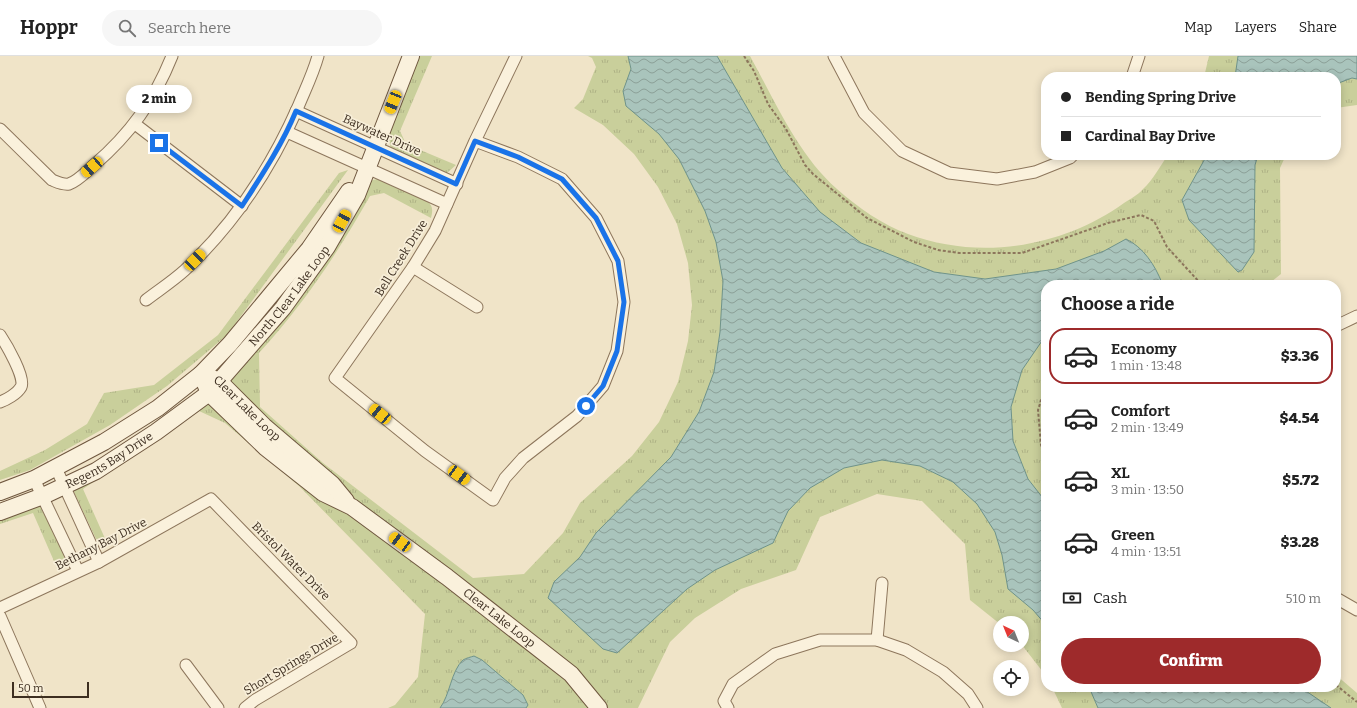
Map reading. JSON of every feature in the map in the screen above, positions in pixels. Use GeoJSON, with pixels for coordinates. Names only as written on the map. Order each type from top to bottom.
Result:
{"type":"FeatureCollection","features":[{"type":"Feature","properties":{"kind":"street"},"geometry":{"type":"LineString","coordinates":[[0,129],[52,180],[63,184],[69,184],[83,175],[110,152],[135,124],[151,99],[172,56]]}},
{"type":"Feature","properties":{"kind":"street"},"geometry":{"type":"LineString","coordinates":[[146,300],[184,271],[217,238],[242,206],[268,167],[287,132],[314,70],[318,56]]}},
{"type":"Feature","properties":{"kind":"street","name":"North Clear Lake Loop"},"geometry":{"type":"LineString","coordinates":[[209,394],[283,308],[327,247],[356,195],[411,56]]}},
{"type":"Feature","properties":{"kind":"street","name":"Bell Creek Drive"},"geometry":{"type":"LineString","coordinates":[[475,141],[518,157],[562,179],[596,218],[618,261],[624,302],[617,351],[603,386],[577,416],[523,458],[504,478],[493,500],[425,451],[335,378],[413,268],[434,232],[475,141],[516,56]]}},
{"type":"Feature","properties":{"kind":"street"},"geometry":{"type":"LineString","coordinates":[[834,56],[864,113],[902,151],[949,173],[997,178],[1035,172],[1065,160]]}},
{"type":"Feature","properties":{"kind":"street"},"geometry":{"type":"LineString","coordinates":[[1134,72],[1139,56]]}},
{"type":"Feature","properties":{"kind":"street","name":"Baywater Drive"},"geometry":{"type":"LineString","coordinates":[[296,111],[376,146],[456,184]]}},
{"type":"Feature","properties":{"kind":"street"},"geometry":{"type":"LineString","coordinates":[[135,124],[242,206]]}},
{"type":"Feature","properties":{"kind":"street"},"geometry":{"type":"LineString","coordinates":[[287,132],[447,204]]}},
{"type":"Feature","properties":{"kind":"street","name":"North Clear Lake Loop"},"geometry":{"type":"LineString","coordinates":[[201,374],[230,344],[309,249],[366,167]]}},
{"type":"Feature","properties":{"kind":"street"},"geometry":{"type":"LineString","coordinates":[[413,268],[477,307]]}},
{"type":"Feature","properties":{"kind":"street"},"geometry":{"type":"LineString","coordinates":[[1341,324],[1357,316]]}},
{"type":"Feature","properties":{"kind":"street"},"geometry":{"type":"LineString","coordinates":[[0,335],[9,350],[22,381],[20,388],[6,400],[0,402]]}},
{"type":"Feature","properties":{"kind":"street","name":"Clear Lake Loop"},"geometry":{"type":"LineString","coordinates":[[201,374],[219,382],[264,426],[332,484],[352,507]]}},
{"type":"Feature","properties":{"kind":"street","name":"Clear Lake Loop"},"geometry":{"type":"LineString","coordinates":[[201,374],[209,394],[266,448],[323,493],[352,507],[447,577],[571,674],[599,708]]}},
{"type":"Feature","properties":{"kind":"street","name":"Regents Bay Drive"},"geometry":{"type":"LineString","coordinates":[[0,492],[34,479],[104,442],[158,408],[201,374]]}},
{"type":"Feature","properties":{"kind":"street","name":"Regents Bay Drive"},"geometry":{"type":"LineString","coordinates":[[0,512],[43,496],[96,471],[156,432],[209,394]]}},
{"type":"Feature","properties":{"kind":"street"},"geometry":{"type":"LineString","coordinates":[[56,468],[98,562]]}},
{"type":"Feature","properties":{"kind":"street"},"geometry":{"type":"LineString","coordinates":[[34,479],[78,571]]}},
{"type":"Feature","properties":{"kind":"street","name":"Bethany Bay Drive"},"geometry":{"type":"LineString","coordinates":[[0,608],[98,562],[211,499]]}},
{"type":"Feature","properties":{"kind":"street","name":"Bristol Water Drive"},"geometry":{"type":"LineString","coordinates":[[211,499],[351,643]]}},
{"type":"Feature","properties":{"kind":"street"},"geometry":{"type":"LineString","coordinates":[[877,640],[882,583]]}},
{"type":"Feature","properties":{"kind":"street"},"geometry":{"type":"LineString","coordinates":[[1341,601],[1357,610]]}},
{"type":"Feature","properties":{"kind":"street"},"geometry":{"type":"LineString","coordinates":[[0,616],[40,708]]}},
{"type":"Feature","properties":{"kind":"street"},"geometry":{"type":"LineString","coordinates":[[728,708],[724,701],[733,684],[775,654],[820,640],[877,640],[906,650],[943,672],[968,694],[977,708]]}},
{"type":"Feature","properties":{"kind":"street","name":"Short Springs Drive"},"geometry":{"type":"LineString","coordinates":[[245,708],[255,700],[351,643]]}},
{"type":"Feature","properties":{"kind":"street"},"geometry":{"type":"LineString","coordinates":[[186,665],[218,708]]}},
{"type":"Feature","properties":{"kind":"path"},"geometry":{"type":"LineString","coordinates":[[744,56],[754,71],[768,104],[786,129],[805,165],[844,200],[881,226],[914,242],[938,250],[959,253],[1022,253],[1108,223],[1141,215],[1154,222],[1167,247],[1197,280]]}},
{"type":"Feature","properties":{"kind":"path"},"geometry":{"type":"LineString","coordinates":[[1041,401],[1038,410],[1041,446]]}},
{"type":"Feature","properties":{"kind":"path"},"geometry":{"type":"LineString","coordinates":[[1341,689],[1357,702]]}},
{"type":"Feature","properties":{"kind":"green space"},"geometry":{"type":"Polygon","coordinates":[[[417,56],[432,56],[400,131],[406,144],[456,165],[447,173],[391,149],[387,131],[417,56]]]}},
{"type":"Feature","properties":{"kind":"green space"},"geometry":{"type":"Polygon","coordinates":[[[588,56],[750,56],[788,127],[799,144],[810,160],[837,189],[871,215],[889,226],[908,234],[935,242],[964,247],[992,248],[1020,245],[1048,239],[1075,230],[1100,218],[1139,193],[1147,185],[1165,160],[1284,160],[1280,168],[1281,274],[1273,280],[1041,280],[1041,670],[1027,652],[1029,652],[1029,616],[993,616],[993,618],[970,600],[965,544],[922,501],[877,494],[820,517],[796,570],[741,589],[695,618],[670,642],[638,708],[607,708],[595,695],[360,506],[232,389],[229,378],[369,181],[377,179],[427,201],[432,208],[431,218],[384,193],[370,196],[319,278],[291,316],[259,353],[260,407],[323,463],[473,578],[524,574],[563,533],[580,503],[632,456],[659,422],[678,382],[688,341],[692,305],[688,263],[677,224],[658,187],[634,154],[603,125],[574,108],[583,99],[596,67],[592,58],[588,56]]]}},
{"type":"Feature","properties":{"kind":"green space"},"geometry":{"type":"Polygon","coordinates":[[[1209,56],[1357,56],[1357,105],[1341,107],[1341,72],[1205,72],[1209,56]]]}},
{"type":"Feature","properties":{"kind":"green space"},"geometry":{"type":"Polygon","coordinates":[[[348,170],[227,335],[167,386],[110,425],[30,470],[0,480],[0,471],[45,450],[87,424],[104,393],[154,385],[218,335],[339,173],[348,170]]]}},
{"type":"Feature","properties":{"kind":"green space"},"geometry":{"type":"Polygon","coordinates":[[[208,395],[346,508],[562,676],[590,708],[388,708],[395,705],[418,677],[425,614],[299,486],[225,423],[199,411],[83,489],[107,543],[96,539],[74,492],[78,482],[208,395]]]}},
{"type":"Feature","properties":{"kind":"green space"},"geometry":{"type":"Polygon","coordinates":[[[42,501],[67,557],[63,565],[57,568],[33,513],[0,524],[0,513],[42,501]]]}},
{"type":"Feature","properties":{"kind":"green space"},"geometry":{"type":"Polygon","coordinates":[[[1341,679],[1357,693],[1357,708],[1062,708],[1054,692],[1341,692],[1341,679]]]}},
{"type":"Feature","properties":{"kind":"water"},"geometry":{"type":"Polygon","coordinates":[[[628,56],[717,56],[782,168],[820,212],[861,243],[934,272],[985,279],[1056,269],[1104,251],[1126,239],[1132,242],[1148,257],[1161,280],[1041,280],[1041,342],[1022,370],[1011,407],[1013,441],[1028,479],[1041,496],[1041,619],[1033,610],[1008,589],[1002,555],[995,532],[977,504],[953,482],[920,466],[882,460],[844,468],[810,488],[788,511],[773,543],[715,570],[687,589],[617,653],[603,649],[548,598],[554,582],[580,557],[596,533],[671,457],[699,412],[714,372],[720,332],[723,281],[716,242],[705,211],[679,159],[659,134],[626,106],[623,91],[631,69],[628,56]]]}},
{"type":"Feature","properties":{"kind":"water"},"geometry":{"type":"Polygon","coordinates":[[[1238,56],[1357,56],[1357,79],[1352,78],[1341,82],[1341,72],[1236,72],[1238,56]]]}},
{"type":"Feature","properties":{"kind":"water"},"geometry":{"type":"Polygon","coordinates":[[[1204,160],[1256,160],[1255,165],[1254,252],[1242,270],[1238,272],[1189,220],[1182,200],[1204,160]]]}},
{"type":"Feature","properties":{"kind":"water"},"geometry":{"type":"Polygon","coordinates":[[[474,656],[482,660],[523,695],[528,705],[526,708],[440,708],[459,665],[464,659],[474,656]]]}},
{"type":"Feature","properties":{"kind":"water"},"geometry":{"type":"Polygon","coordinates":[[[1091,692],[1307,692],[1331,708],[1098,708],[1091,692]]]}},
{"type":"Feature","properties":{"kind":"route"},"geometry":{"type":"LineString","coordinates":[[159,143],[242,206],[268,167],[287,132],[296,111],[376,146],[456,184],[475,141],[518,157],[562,179],[596,218],[618,261],[624,302],[617,351],[603,386],[586,406]]}}]}
